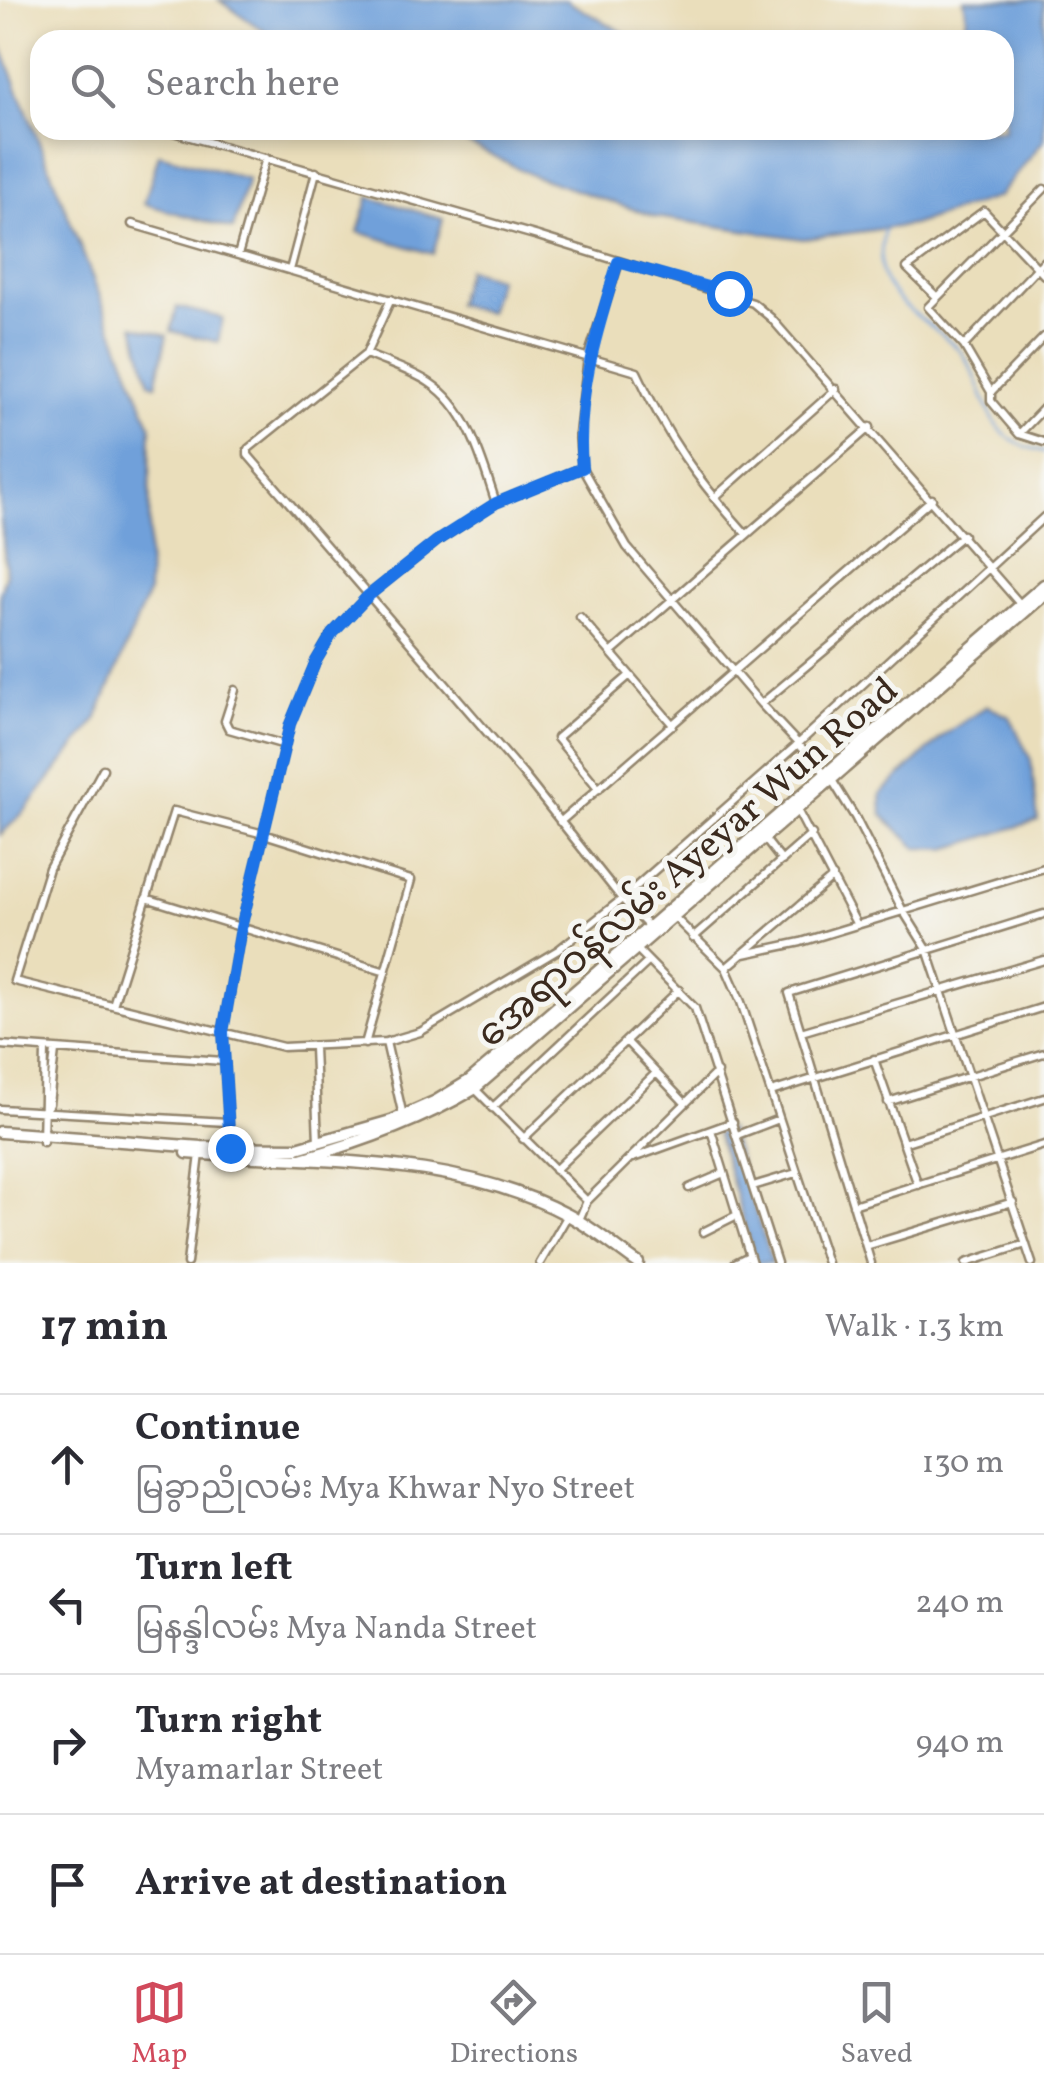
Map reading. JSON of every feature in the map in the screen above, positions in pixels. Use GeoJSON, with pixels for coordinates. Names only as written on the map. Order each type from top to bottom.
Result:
{"type":"FeatureCollection","features":[{"type":"Feature","properties":{"kind":"main road"},"geometry":{"type":"LineString","coordinates":[[1024,608],[1044,585]]}},
{"type":"Feature","properties":{"kind":"main road"},"geometry":{"type":"LineString","coordinates":[[1024,608],[1044,595]]}},
{"type":"Feature","properties":{"kind":"main road","name":"အေရာဝန်လမ်း Ayeyar Wun Road"},"geometry":{"type":"LineString","coordinates":[[373,1131],[439,1110],[472,1085],[1024,608]]}},
{"type":"Feature","properties":{"kind":"main road","name":"အေရာဝန်လမ်း Ayeyar Wun Road"},"geometry":{"type":"LineString","coordinates":[[652,930],[674,917],[797,810],[829,776]]}},
{"type":"Feature","properties":{"kind":"main road","name":"အေရာဝန်လမ်း Ayeyar Wun Road"},"geometry":{"type":"LineString","coordinates":[[373,1131],[472,1085]]}},
{"type":"Feature","properties":{"kind":"main road"},"geometry":{"type":"LineString","coordinates":[[298,1155],[318,1142],[373,1131]]}},
{"type":"Feature","properties":{"kind":"main road"},"geometry":{"type":"LineString","coordinates":[[298,1155],[373,1131]]}},
{"type":"Feature","properties":{"kind":"main road"},"geometry":{"type":"LineString","coordinates":[[5,1136],[298,1155],[443,1173],[533,1199],[573,1218],[638,1263]]}},
{"type":"Feature","properties":{"kind":"main road"},"geometry":{"type":"LineString","coordinates":[[43,1139],[200,1154],[229,1152]]}},
{"type":"Feature","properties":{"kind":"street"},"geometry":{"type":"LineString","coordinates":[[202,140],[753,303],[870,427],[1024,608]]}},
{"type":"Feature","properties":{"kind":"street"},"geometry":{"type":"LineString","coordinates":[[238,255],[266,158]]}},
{"type":"Feature","properties":{"kind":"street"},"geometry":{"type":"LineString","coordinates":[[290,270],[316,172]]}},
{"type":"Feature","properties":{"kind":"street"},"geometry":{"type":"LineString","coordinates":[[1044,190],[936,297],[929,309],[964,346],[991,392],[991,401],[1019,434],[1044,442]]}},
{"type":"Feature","properties":{"kind":"street"},"geometry":{"type":"LineString","coordinates":[[936,297],[908,272],[908,265],[984,211],[1044,276]]}},
{"type":"Feature","properties":{"kind":"street"},"geometry":{"type":"LineString","coordinates":[[132,224],[636,372],[672,444],[746,534]]}},
{"type":"Feature","properties":{"kind":"street"},"geometry":{"type":"LineString","coordinates":[[964,346],[1044,261]]}},
{"type":"Feature","properties":{"kind":"street"},"geometry":{"type":"LineString","coordinates":[[618,262],[588,358],[579,434],[582,468],[627,547],[829,776],[855,817],[902,909],[928,950],[1032,1263]]}},
{"type":"Feature","properties":{"kind":"street"},"geometry":{"type":"LineString","coordinates":[[391,299],[366,354],[248,449],[248,455],[652,930]]}},
{"type":"Feature","properties":{"kind":"street"},"geometry":{"type":"LineString","coordinates":[[991,392],[1044,337]]}},
{"type":"Feature","properties":{"kind":"street"},"geometry":{"type":"LineString","coordinates":[[366,354],[430,383],[450,402],[468,429],[496,503]]}},
{"type":"Feature","properties":{"kind":"street"},"geometry":{"type":"LineString","coordinates":[[714,498],[836,389]]}},
{"type":"Feature","properties":{"kind":"street"},"geometry":{"type":"LineString","coordinates":[[1019,434],[1044,408]]}},
{"type":"Feature","properties":{"kind":"street"},"geometry":{"type":"LineString","coordinates":[[611,653],[870,427]]}},
{"type":"Feature","properties":{"kind":"street"},"geometry":{"type":"LineString","coordinates":[[229,1152],[223,1032],[241,928],[285,744],[296,705],[316,661],[332,634],[368,596],[438,540],[496,503],[582,468]]}},
{"type":"Feature","properties":{"kind":"street"},"geometry":{"type":"LineString","coordinates":[[560,822],[932,499]]}},
{"type":"Feature","properties":{"kind":"street"},"geometry":{"type":"LineString","coordinates":[[103,770],[49,868],[14,981],[283,1047],[386,1042],[420,1032],[518,976],[622,899],[798,744],[1044,517]]}},
{"type":"Feature","properties":{"kind":"street"},"geometry":{"type":"LineString","coordinates":[[762,704],[963,535]]}},
{"type":"Feature","properties":{"kind":"street"},"geometry":{"type":"LineString","coordinates":[[580,617],[674,725]]}},
{"type":"Feature","properties":{"kind":"street"},"geometry":{"type":"LineString","coordinates":[[599,789],[556,738],[630,675]]}},
{"type":"Feature","properties":{"kind":"street"},"geometry":{"type":"LineString","coordinates":[[235,690],[225,722],[229,729],[285,744]]}},
{"type":"Feature","properties":{"kind":"street"},"geometry":{"type":"LineString","coordinates":[[112,1005],[174,810],[412,881],[365,1044]]}},
{"type":"Feature","properties":{"kind":"street"},"geometry":{"type":"LineString","coordinates":[[797,810],[857,925]]}},
{"type":"Feature","properties":{"kind":"street"},"geometry":{"type":"LineString","coordinates":[[693,938],[812,834]]}},
{"type":"Feature","properties":{"kind":"street"},"geometry":{"type":"LineString","coordinates":[[764,838],[782,861]]}},
{"type":"Feature","properties":{"kind":"street"},"geometry":{"type":"LineString","coordinates":[[744,954],[772,950],[1044,868]]}},
{"type":"Feature","properties":{"kind":"street"},"geometry":{"type":"LineString","coordinates":[[726,968],[833,877]]}},
{"type":"Feature","properties":{"kind":"street"},"geometry":{"type":"LineString","coordinates":[[146,898],[386,972]]}},
{"type":"Feature","properties":{"kind":"street"},"geometry":{"type":"LineString","coordinates":[[871,1263],[789,993],[1044,914]]}},
{"type":"Feature","properties":{"kind":"street"},"geometry":{"type":"LineString","coordinates":[[674,917],[726,968],[741,1002],[827,1263]]}},
{"type":"Feature","properties":{"kind":"street"},"geometry":{"type":"LineString","coordinates":[[634,945],[695,1008],[776,1263]]}},
{"type":"Feature","properties":{"kind":"street"},"geometry":{"type":"LineString","coordinates":[[801,1032],[1044,960]]}},
{"type":"Feature","properties":{"kind":"street"},"geometry":{"type":"LineString","coordinates":[[492,1108],[649,962]]}},
{"type":"Feature","properties":{"kind":"street"},"geometry":{"type":"LineString","coordinates":[[523,1139],[679,990]]}},
{"type":"Feature","properties":{"kind":"street"},"geometry":{"type":"LineString","coordinates":[[770,1092],[1044,1006]]}},
{"type":"Feature","properties":{"kind":"street"},"geometry":{"type":"LineString","coordinates":[[626,1040],[685,1104]]}},
{"type":"Feature","properties":{"kind":"street"},"geometry":{"type":"LineString","coordinates":[[386,1042],[402,1116]]}},
{"type":"Feature","properties":{"kind":"street"},"geometry":{"type":"LineString","coordinates":[[0,1045],[223,1062]]}},
{"type":"Feature","properties":{"kind":"street"},"geometry":{"type":"LineString","coordinates":[[314,1048],[318,1142]]}},
{"type":"Feature","properties":{"kind":"street"},"geometry":{"type":"LineString","coordinates":[[43,1139],[45,1050]]}},
{"type":"Feature","properties":{"kind":"street"},"geometry":{"type":"LineString","coordinates":[[43,1112],[50,1104],[55,1051]]}},
{"type":"Feature","properties":{"kind":"street"},"geometry":{"type":"LineString","coordinates":[[888,1102],[1044,1053]]}},
{"type":"Feature","properties":{"kind":"street"},"geometry":{"type":"LineString","coordinates":[[874,1059],[918,1185]]}},
{"type":"Feature","properties":{"kind":"street"},"geometry":{"type":"LineString","coordinates":[[541,1263],[587,1202],[716,1072]]}},
{"type":"Feature","properties":{"kind":"street"},"geometry":{"type":"LineString","coordinates":[[556,1170],[656,1073]]}},
{"type":"Feature","properties":{"kind":"street"},"geometry":{"type":"LineString","coordinates":[[472,1085],[587,1202]]}},
{"type":"Feature","properties":{"kind":"street"},"geometry":{"type":"LineString","coordinates":[[903,1143],[1044,1098]]}},
{"type":"Feature","properties":{"kind":"street"},"geometry":{"type":"LineString","coordinates":[[0,1109],[227,1122]]}},
{"type":"Feature","properties":{"kind":"street"},"geometry":{"type":"LineString","coordinates":[[737,1135],[779,1119]]}},
{"type":"Feature","properties":{"kind":"street"},"geometry":{"type":"LineString","coordinates":[[627,1160],[732,1122]]}},
{"type":"Feature","properties":{"kind":"street"},"geometry":{"type":"LineString","coordinates":[[711,1130],[750,1259],[735,1263]]}},
{"type":"Feature","properties":{"kind":"street"},"geometry":{"type":"LineString","coordinates":[[853,1205],[1044,1146]]}},
{"type":"Feature","properties":{"kind":"street"},"geometry":{"type":"LineString","coordinates":[[187,1263],[200,1154]]}},
{"type":"Feature","properties":{"kind":"street"},"geometry":{"type":"LineString","coordinates":[[689,1188],[724,1173]]}},
{"type":"Feature","properties":{"kind":"street"},"geometry":{"type":"LineString","coordinates":[[753,1186],[796,1173]]}},
{"type":"Feature","properties":{"kind":"street"},"geometry":{"type":"LineString","coordinates":[[866,1246],[1012,1202]]}},
{"type":"Feature","properties":{"kind":"street"},"geometry":{"type":"LineString","coordinates":[[703,1232],[736,1215]]}},
{"type":"Feature","properties":{"kind":"street"},"geometry":{"type":"LineString","coordinates":[[966,1263],[1026,1244]]}},
{"type":"Feature","properties":{"kind":"water"},"geometry":{"type":"Polygon","coordinates":[[[219,0],[565,0],[619,30],[262,30],[219,0]]]}},
{"type":"Feature","properties":{"kind":"water"},"geometry":{"type":"Polygon","coordinates":[[[964,0],[1044,0],[1044,140],[998,197],[912,225],[803,239],[656,217],[534,176],[461,140],[1014,140],[1014,30],[963,30],[967,18],[964,0]]]}},
{"type":"Feature","properties":{"kind":"water"},"geometry":{"type":"Polygon","coordinates":[[[0,43],[30,119],[30,140],[38,140],[151,426],[148,593],[96,720],[25,811],[0,835],[0,594],[6,573],[0,508],[0,43]]]}},
{"type":"Feature","properties":{"kind":"water"},"geometry":{"type":"Polygon","coordinates":[[[159,154],[248,179],[233,229],[144,204],[159,154]]]}},
{"type":"Feature","properties":{"kind":"water"},"geometry":{"type":"Polygon","coordinates":[[[369,197],[443,219],[433,254],[358,232],[369,197]]]}},
{"type":"Feature","properties":{"kind":"water"},"geometry":{"type":"Polygon","coordinates":[[[467,269],[498,278],[488,313],[456,304],[467,269]]]}},
{"type":"Feature","properties":{"kind":"water"},"geometry":{"type":"Polygon","coordinates":[[[177,307],[223,318],[218,342],[171,331],[177,307]]]}},
{"type":"Feature","properties":{"kind":"water"},"geometry":{"type":"Polygon","coordinates":[[[134,326],[167,335],[156,385],[150,383],[134,326]]]}},
{"type":"Feature","properties":{"kind":"water"},"geometry":{"type":"Polygon","coordinates":[[[987,706],[1010,717],[1031,760],[1038,820],[947,849],[917,848],[882,815],[881,794],[944,735],[987,706]]]}},
{"type":"Feature","properties":{"kind":"water"},"geometry":{"type":"Polygon","coordinates":[[[729,1129],[772,1263],[756,1263],[717,1133],[729,1129]]]}},
{"type":"Feature","properties":{"kind":"waterway"},"geometry":{"type":"LineString","coordinates":[[884,230],[882,271],[893,293],[960,351],[1004,434],[1018,444],[1044,452]]}},
{"type":"Feature","properties":{"kind":"route"},"geometry":{"type":"LineString","coordinates":[[230,1148],[223,1032],[241,928],[285,744],[296,705],[316,661],[332,634],[368,596],[438,540],[496,503],[582,468],[582,392],[588,358],[618,262],[729,293]]}}]}
